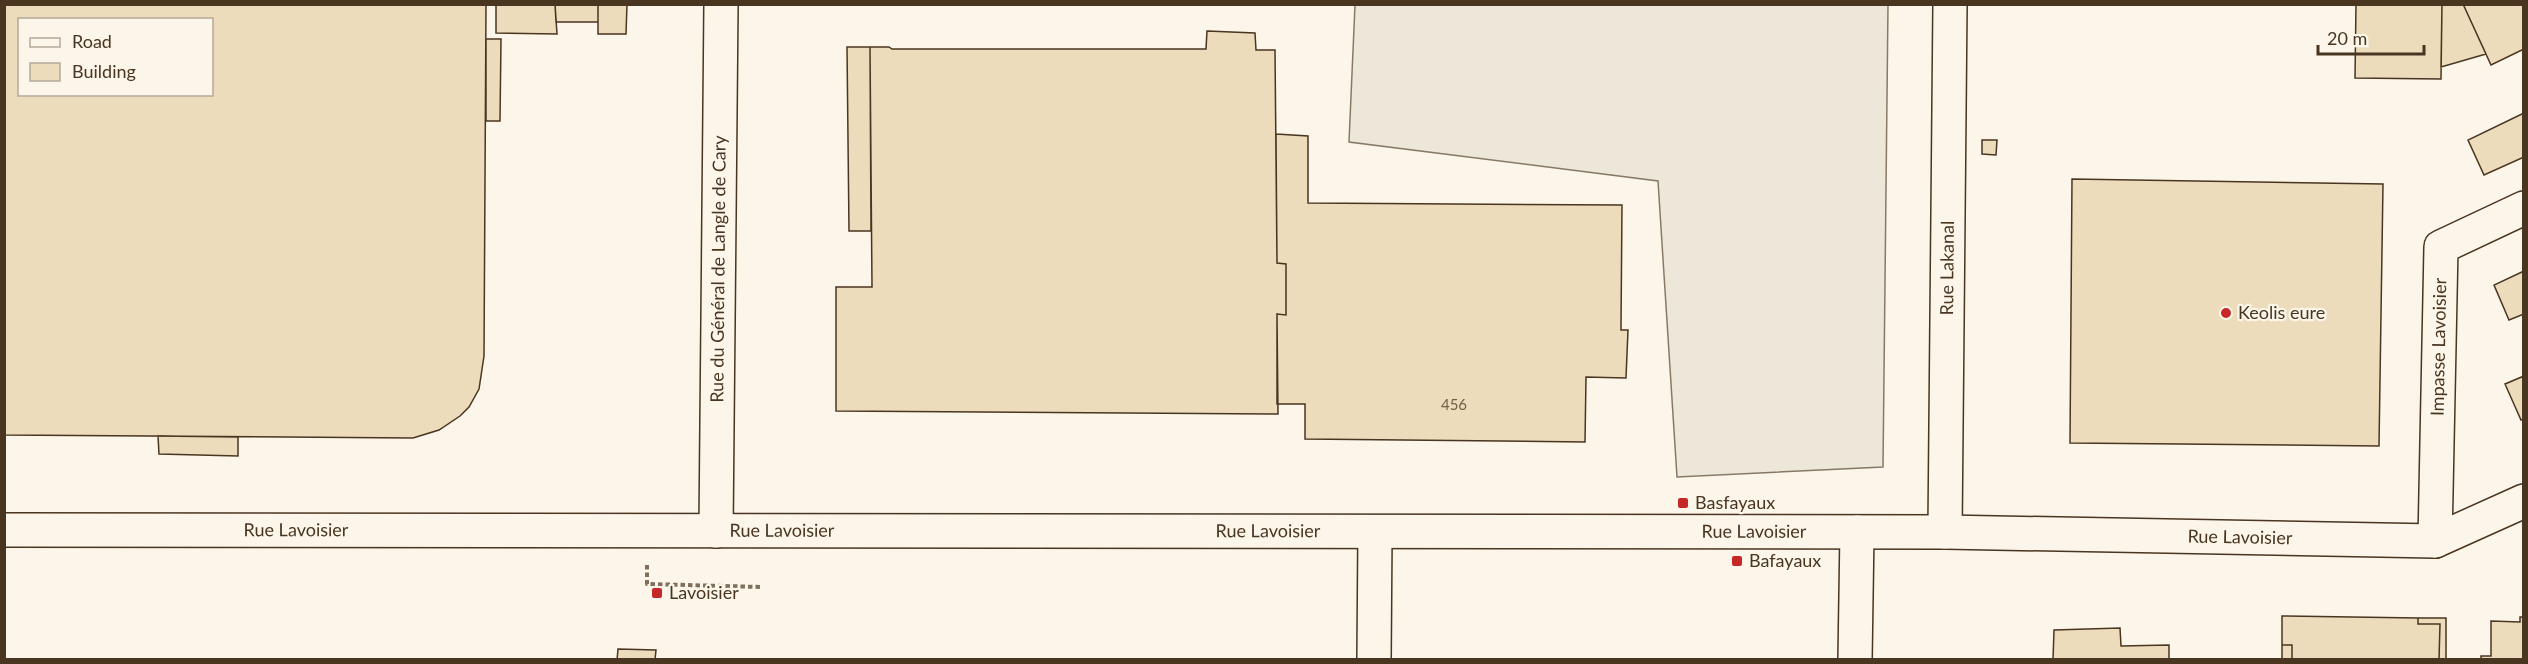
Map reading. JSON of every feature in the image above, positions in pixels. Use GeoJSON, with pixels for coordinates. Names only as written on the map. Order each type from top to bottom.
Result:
{"type":"FeatureCollection","features":[{"type":"Feature","properties":{"kind":"street","name":"Rue du Général de Langle de Cary"},"geometry":{"type":"LineString","coordinates":[[716,531],[721,4]]}},
{"type":"Feature","properties":{"kind":"street","name":"Rue Lakanal"},"geometry":{"type":"LineString","coordinates":[[1945,532],[1950,4]]}},
{"type":"Feature","properties":{"kind":"street","name":"Impasse Lavoisier"},"geometry":{"type":"LineString","coordinates":[[2435,541],[2441,247],[2523,208]]}},
{"type":"Feature","properties":{"kind":"street","name":"Rue Lavoisier"},"geometry":{"type":"LineString","coordinates":[[4,530],[1945,532],[2435,541],[2523,501]]}},
{"type":"Feature","properties":{"kind":"street"},"geometry":{"type":"LineString","coordinates":[[1374,660],[1375,532]]}},
{"type":"Feature","properties":{"kind":"street"},"geometry":{"type":"LineString","coordinates":[[1855,660],[1857,532]]}},
{"type":"Feature","properties":{"kind":"path"},"geometry":{"type":"LineString","coordinates":[[647,531],[647,584],[762,586]]}},
{"type":"Feature","properties":{"kind":"shaded area"},"geometry":{"type":"Polygon","coordinates":[[[1355,5],[1888,5],[1883,467],[1677,477],[1658,181],[1349,142],[1355,5]]]}},
{"type":"Feature","properties":{"kind":"building"},"geometry":{"type":"Polygon","coordinates":[[[4,4],[486,4],[484,356],[479,389],[469,407],[460,416],[439,430],[413,438],[4,435],[4,4]]]}},
{"type":"Feature","properties":{"kind":"building"},"geometry":{"type":"Polygon","coordinates":[[[496,4],[555,4],[557,34],[496,33],[496,4]]]}},
{"type":"Feature","properties":{"kind":"building"},"geometry":{"type":"Polygon","coordinates":[[[555,4],[598,4],[598,22],[556,22],[555,4]]]}},
{"type":"Feature","properties":{"kind":"building"},"geometry":{"type":"Polygon","coordinates":[[[598,4],[627,4],[626,34],[598,34],[598,4]]]}},
{"type":"Feature","properties":{"kind":"building"},"geometry":{"type":"Polygon","coordinates":[[[2356,4],[2442,4],[2441,79],[2355,78],[2356,4]]]}},
{"type":"Feature","properties":{"kind":"building"},"geometry":{"type":"Polygon","coordinates":[[[2442,4],[2463,4],[2486,54],[2441,67],[2442,4]]]}},
{"type":"Feature","properties":{"kind":"building"},"geometry":{"type":"Polygon","coordinates":[[[2463,4],[2524,4],[2524,49],[2491,65],[2463,4]]]}},
{"type":"Feature","properties":{"kind":"building"},"geometry":{"type":"Polygon","coordinates":[[[1207,31],[1255,33],[1256,50],[1275,50],[1277,263],[1286,264],[1286,315],[1277,314],[1278,414],[836,411],[836,287],[872,287],[870,47],[892,49],[1206,49],[1207,31]]]}},
{"type":"Feature","properties":{"kind":"building"},"geometry":{"type":"Polygon","coordinates":[[[486,39],[501,39],[500,121],[486,121],[486,39]]]}},
{"type":"Feature","properties":{"kind":"building"},"geometry":{"type":"Polygon","coordinates":[[[847,47],[870,47],[871,231],[849,231],[847,47]]]}},
{"type":"Feature","properties":{"kind":"building"},"geometry":{"type":"Polygon","coordinates":[[[2524,113],[2524,157],[2484,175],[2468,140],[2524,113]]]}},
{"type":"Feature","properties":{"kind":"building"},"geometry":{"type":"Polygon","coordinates":[[[1276,134],[1308,136],[1308,203],[1622,205],[1621,330],[1628,330],[1626,378],[1586,377],[1585,442],[1305,439],[1305,404],[1277,404],[1277,314],[1286,315],[1286,264],[1277,263],[1276,134]]]}},
{"type":"Feature","properties":{"kind":"building"},"geometry":{"type":"Polygon","coordinates":[[[1982,140],[1997,140],[1996,155],[1982,154],[1982,140]]]}},
{"type":"Feature","properties":{"kind":"building","name":"Keolis eure"},"geometry":{"type":"Polygon","coordinates":[[[2072,179],[2383,184],[2379,446],[2070,443],[2072,179]]]}},
{"type":"Feature","properties":{"kind":"building"},"geometry":{"type":"Polygon","coordinates":[[[2524,271],[2524,314],[2509,320],[2494,285],[2524,271]]]}},
{"type":"Feature","properties":{"kind":"building"},"geometry":{"type":"Polygon","coordinates":[[[2524,376],[2524,419],[2521,420],[2505,384],[2524,376]]]}},
{"type":"Feature","properties":{"kind":"building"},"geometry":{"type":"Polygon","coordinates":[[[158,436],[238,437],[238,456],[159,454],[158,436]]]}},
{"type":"Feature","properties":{"kind":"building"},"geometry":{"type":"Polygon","coordinates":[[[2282,616],[2418,618],[2418,624],[2440,624],[2439,660],[2292,660],[2292,645],[2282,645],[2282,616]]]}},
{"type":"Feature","properties":{"kind":"building"},"geometry":{"type":"Polygon","coordinates":[[[2520,617],[2524,617],[2524,660],[2481,660],[2481,656],[2491,656],[2491,621],[2520,622],[2520,617]]]}},
{"type":"Feature","properties":{"kind":"building"},"geometry":{"type":"Polygon","coordinates":[[[2418,618],[2446,618],[2446,660],[2439,660],[2440,624],[2418,624],[2418,618]]]}},
{"type":"Feature","properties":{"kind":"building"},"geometry":{"type":"Polygon","coordinates":[[[2120,628],[2121,646],[2169,645],[2169,660],[2053,660],[2054,630],[2120,628]]]}},
{"type":"Feature","properties":{"kind":"building"},"geometry":{"type":"Polygon","coordinates":[[[2282,645],[2292,645],[2292,660],[2282,660],[2282,645]]]}},
{"type":"Feature","properties":{"kind":"building"},"geometry":{"type":"Polygon","coordinates":[[[618,649],[656,650],[655,660],[617,660],[618,649]]]}},
{"type":"Feature","properties":{"kind":"place","name":"Keolis eure"},"geometry":{"type":"Point","coordinates":[2226,313]}},
{"type":"Feature","properties":{"kind":"place","name":"Basfayaux"},"geometry":{"type":"Point","coordinates":[1683,503]}},
{"type":"Feature","properties":{"kind":"place","name":"Bafayaux"},"geometry":{"type":"Point","coordinates":[1737,561]}},
{"type":"Feature","properties":{"kind":"place","name":"Lavoisier"},"geometry":{"type":"Point","coordinates":[657,593]}}]}
